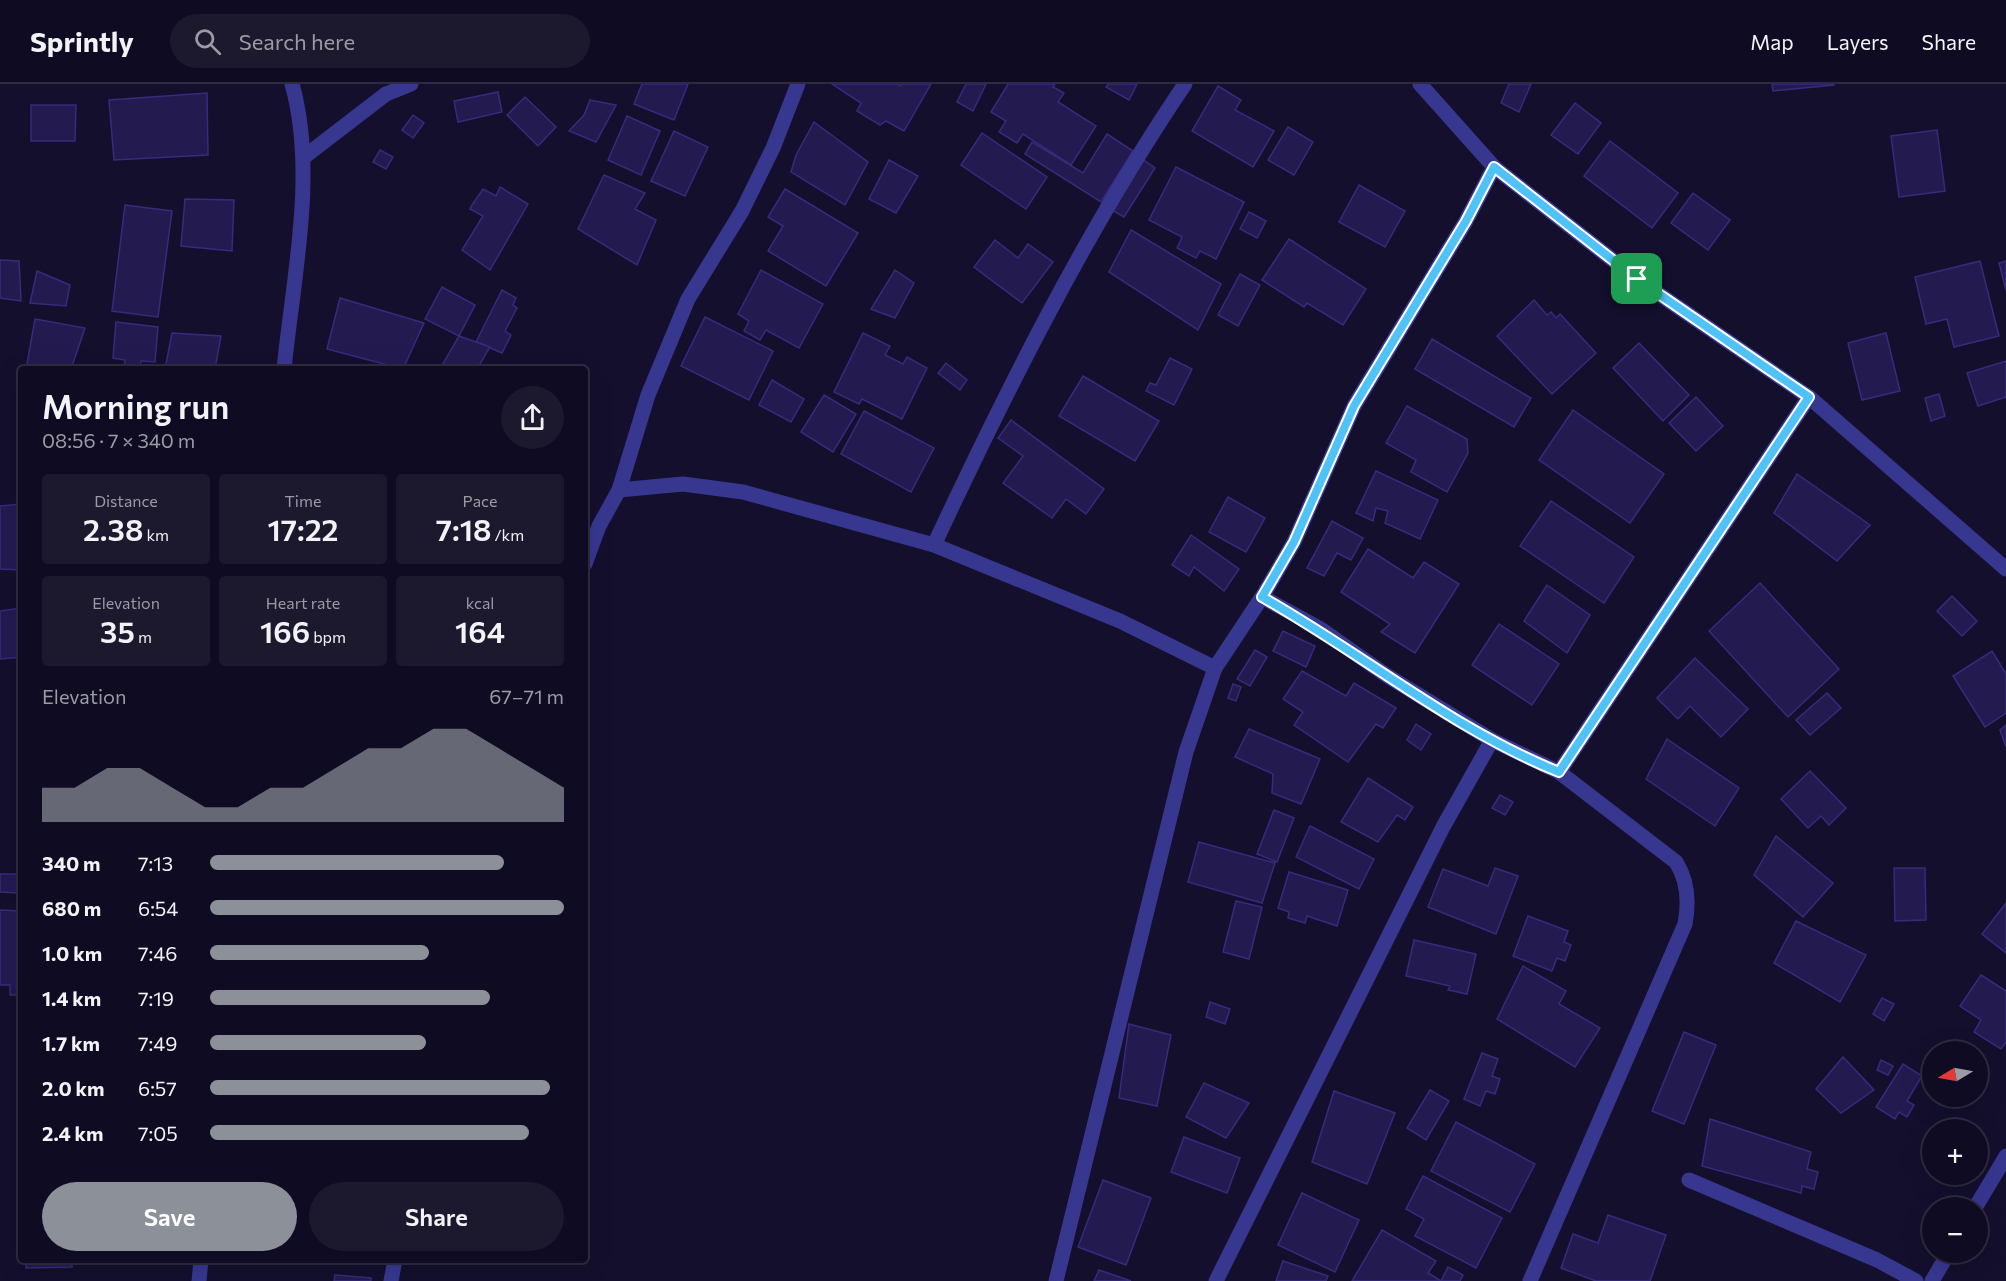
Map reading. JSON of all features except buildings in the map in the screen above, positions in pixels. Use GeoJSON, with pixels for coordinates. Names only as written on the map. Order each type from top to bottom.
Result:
{"type":"FeatureCollection","features":[{"type":"Feature","properties":{"kind":"street"},"geometry":{"type":"LineString","coordinates":[[284,366],[301,218],[304,157],[297,102],[292,84]]}},
{"type":"Feature","properties":{"kind":"street"},"geometry":{"type":"LineString","coordinates":[[304,157],[386,94],[411,84]]}},
{"type":"Feature","properties":{"kind":"street"},"geometry":{"type":"LineString","coordinates":[[588,556],[599,526],[619,490],[648,395],[688,299],[742,211],[773,148],[798,84]]}},
{"type":"Feature","properties":{"kind":"street"},"geometry":{"type":"LineString","coordinates":[[934,545],[996,413],[1092,237],[1185,84]]}},
{"type":"Feature","properties":{"kind":"street"},"geometry":{"type":"LineString","coordinates":[[1420,84],[1494,167],[1637,279],[1809,397],[2006,569]]}},
{"type":"Feature","properties":{"kind":"street"},"geometry":{"type":"LineString","coordinates":[[1056,1281],[1186,752],[1215,668],[1262,597],[1294,542],[1354,406],[1466,221],[1494,167]]}},
{"type":"Feature","properties":{"kind":"street"},"geometry":{"type":"LineString","coordinates":[[1559,772],[1809,397]]}},
{"type":"Feature","properties":{"kind":"street"},"geometry":{"type":"LineString","coordinates":[[619,490],[683,484],[742,492],[934,545],[1120,621],[1215,668]]}},
{"type":"Feature","properties":{"kind":"street"},"geometry":{"type":"LineString","coordinates":[[1262,597],[1318,628],[1386,675],[1492,740],[1527,759],[1559,772],[1676,862],[1682,872],[1688,911],[1685,924],[1530,1281]]}},
{"type":"Feature","properties":{"kind":"street"},"geometry":{"type":"LineString","coordinates":[[1216,1281],[1432,848],[1492,740]]}},
{"type":"Feature","properties":{"kind":"street"},"geometry":{"type":"LineString","coordinates":[[1982,1197],[2006,1156]]}},
{"type":"Feature","properties":{"kind":"street"},"geometry":{"type":"LineString","coordinates":[[1689,1180],[1877,1260],[1916,1281]]}},
{"type":"Feature","properties":{"kind":"street"},"geometry":{"type":"LineString","coordinates":[[200,1281],[201,1263]]}},
{"type":"Feature","properties":{"kind":"street"},"geometry":{"type":"LineString","coordinates":[[391,1281],[394,1263]]}},
{"type":"Feature","properties":{"kind":"street"},"geometry":{"type":"LineString","coordinates":[[1932,1281],[1943,1263]]}},
{"type":"Feature","properties":{"kind":"route"},"geometry":{"type":"LineString","coordinates":[[1494,167],[1637,279],[1809,397],[1559,772],[1527,759],[1492,740],[1386,675],[1318,628],[1262,597],[1294,542],[1354,406],[1466,221],[1494,167]]}}]}
